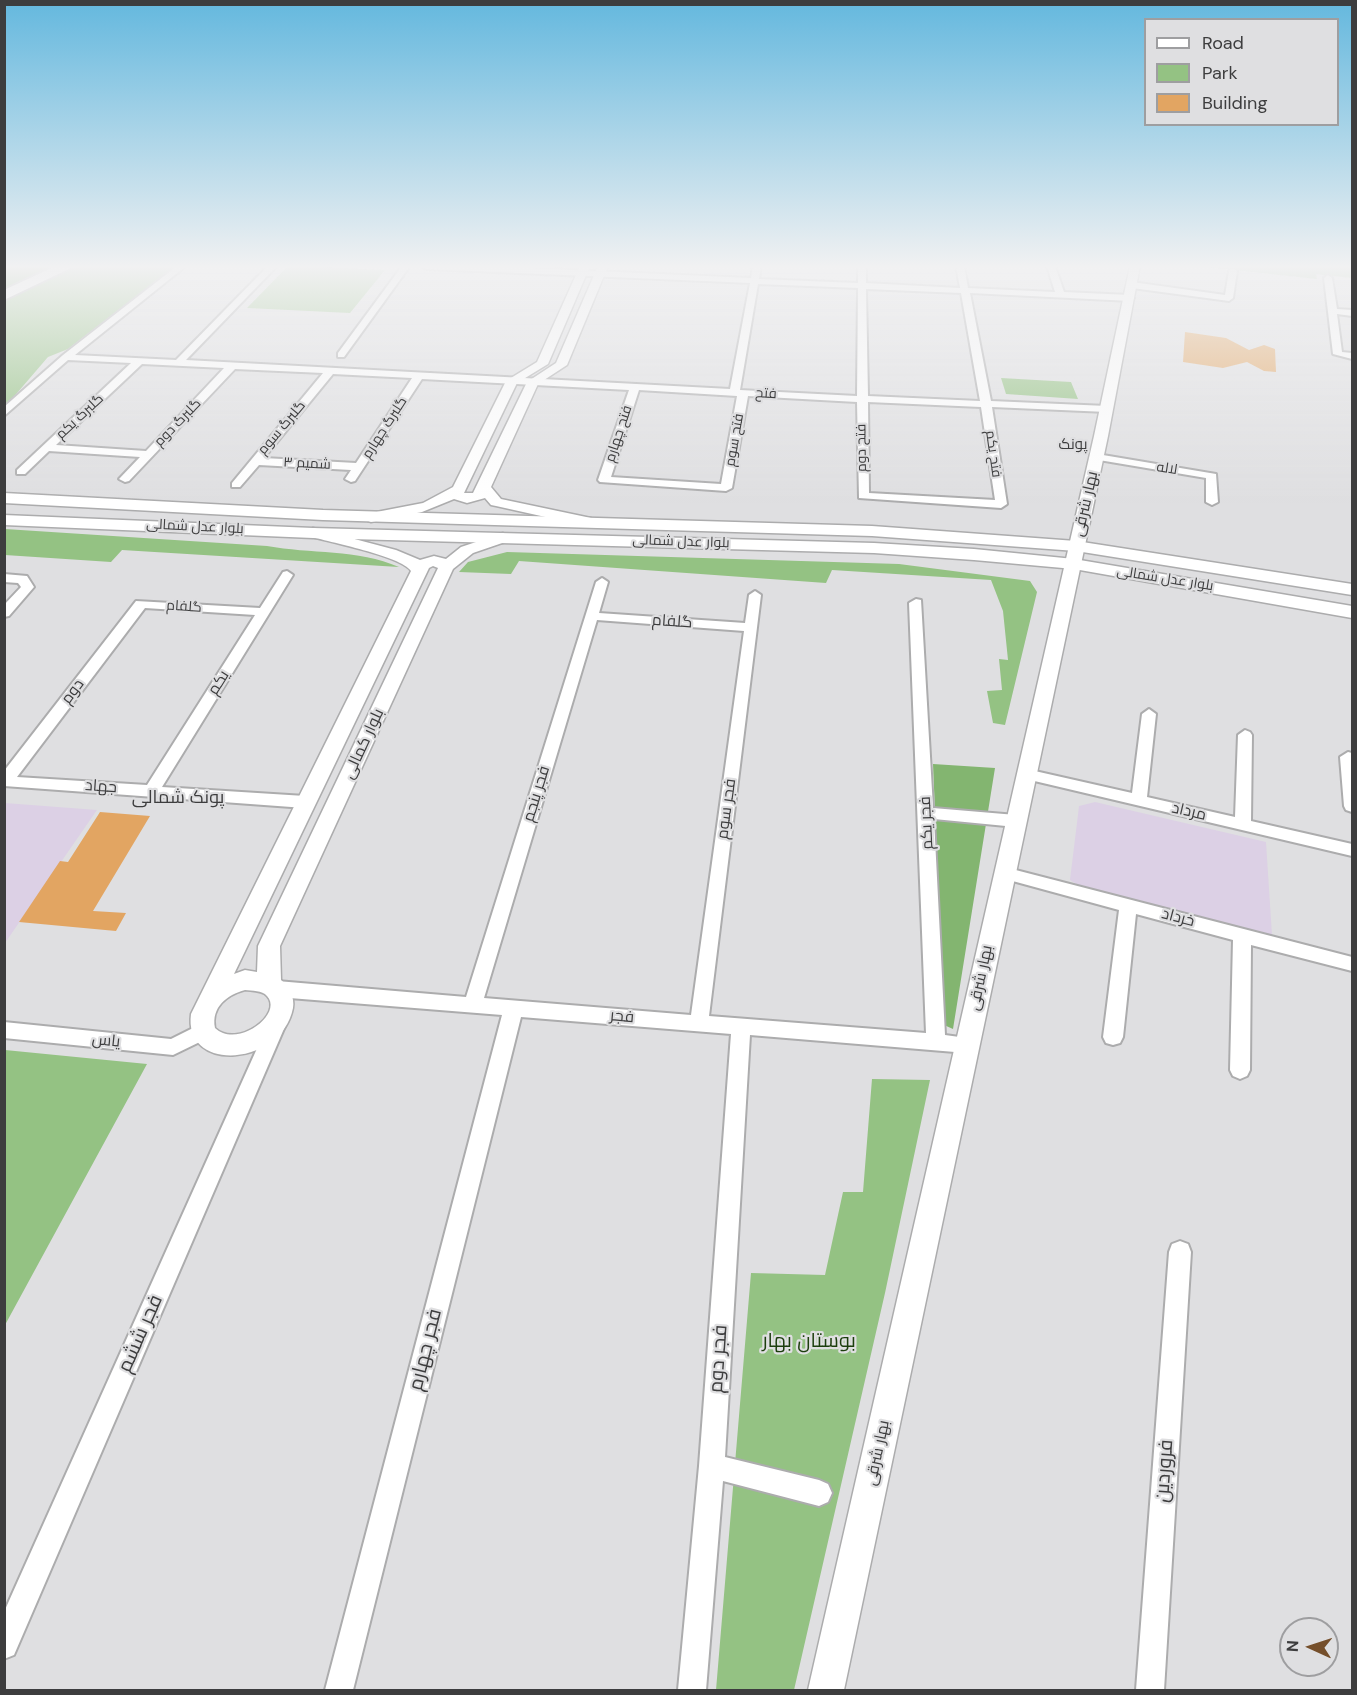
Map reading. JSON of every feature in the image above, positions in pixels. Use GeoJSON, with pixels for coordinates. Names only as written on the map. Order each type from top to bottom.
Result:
{"type":"FeatureCollection","features":[{"type":"Feature","properties":{"kind":"main road","name":"بلوار عدل شمالی"},"geometry":{"type":"LineString","coordinates":[[8,499],[371,517],[586,521],[872,531],[1353,590]]}},
{"type":"Feature","properties":{"kind":"main road","name":"بلوار عدل شمالی"},"geometry":{"type":"LineString","coordinates":[[9,519],[313,532],[1074,555],[1353,612]]}},
{"type":"Feature","properties":{"kind":"street"},"geometry":{"type":"LineString","coordinates":[[4,413],[81,345]]}},
{"type":"Feature","properties":{"kind":"street"},"geometry":{"type":"LineString","coordinates":[[178,363],[196,345]]}},
{"type":"Feature","properties":{"kind":"street"},"geometry":{"type":"LineString","coordinates":[[341,355],[348,345]]}},
{"type":"Feature","properties":{"kind":"street"},"geometry":{"type":"LineString","coordinates":[[371,517],[432,505],[458,492],[512,381],[542,364],[550,345]]}},
{"type":"Feature","properties":{"kind":"street"},"geometry":{"type":"LineString","coordinates":[[458,492],[463,499],[481,492],[532,382],[561,365],[569,345]]}},
{"type":"Feature","properties":{"kind":"street","name":"فتح سوم"},"geometry":{"type":"LineString","coordinates":[[726,488],[745,345]]}},
{"type":"Feature","properties":{"kind":"street","name":"فتح دوم"},"geometry":{"type":"LineString","coordinates":[[861,345],[864,496],[1001,504]]}},
{"type":"Feature","properties":{"kind":"street","name":"فتح یکم"},"geometry":{"type":"LineString","coordinates":[[975,345],[1001,504]]}},
{"type":"Feature","properties":{"kind":"street","name":"بهار شرقی"},"geometry":{"type":"LineString","coordinates":[[826,1690],[1120,345]]}},
{"type":"Feature","properties":{"kind":"street"},"geometry":{"type":"LineString","coordinates":[[1337,345],[1338,354],[1353,356]]}},
{"type":"Feature","properties":{"kind":"street","name":"فتح"},"geometry":{"type":"LineString","coordinates":[[66,357],[418,377],[1107,410]]}},
{"type":"Feature","properties":{"kind":"street","name":"گلبرگ یکم"},"geometry":{"type":"LineString","coordinates":[[21,472],[139,361]]}},
{"type":"Feature","properties":{"kind":"street","name":"گلبرگ دوم"},"geometry":{"type":"LineString","coordinates":[[125,479],[232,366]]}},
{"type":"Feature","properties":{"kind":"street","name":"گلبرگ سوم"},"geometry":{"type":"LineString","coordinates":[[236,485],[329,372]]}},
{"type":"Feature","properties":{"kind":"street","name":"گلبرگ چهارم"},"geometry":{"type":"LineString","coordinates":[[351,479],[418,377]]}},
{"type":"Feature","properties":{"kind":"street","name":"فتح چهارم"},"geometry":{"type":"LineString","coordinates":[[634,387],[604,480],[726,488]]}},
{"type":"Feature","properties":{"kind":"street"},"geometry":{"type":"LineString","coordinates":[[48,447],[148,454]]}},
{"type":"Feature","properties":{"kind":"street","name":"لاله"},"geometry":{"type":"LineString","coordinates":[[1096,457],[1212,477],[1212,502]]}},
{"type":"Feature","properties":{"kind":"street","name":"شمیم ۳"},"geometry":{"type":"LineString","coordinates":[[255,461],[359,467]]}},
{"type":"Feature","properties":{"kind":"street"},"geometry":{"type":"LineString","coordinates":[[481,492],[496,502],[586,521]]}},
{"type":"Feature","properties":{"kind":"street"},"geometry":{"type":"LineString","coordinates":[[313,532],[390,553],[413,562],[421,568],[434,560],[440,561],[446,567]]}},
{"type":"Feature","properties":{"kind":"street","name":"بلوار کمالی"},"geometry":{"type":"LineString","coordinates":[[273,986],[269,946],[446,567],[467,550],[503,538]]}},
{"type":"Feature","properties":{"kind":"street","name":"بلوار کمالی"},"geometry":{"type":"LineString","coordinates":[[210,1000],[421,568]]}},
{"type":"Feature","properties":{"kind":"street","name":"یکم"},"geometry":{"type":"LineString","coordinates":[[152,791],[287,576]]}},
{"type":"Feature","properties":{"kind":"street"},"geometry":{"type":"LineString","coordinates":[[4,578],[22,579],[28,587],[4,613]]}},
{"type":"Feature","properties":{"kind":"street","name":"فجر پنجم"},"geometry":{"type":"LineString","coordinates":[[473,1005],[602,582]]}},
{"type":"Feature","properties":{"kind":"street","name":"فجر سوم"},"geometry":{"type":"LineString","coordinates":[[699,1024],[756,595]]}},
{"type":"Feature","properties":{"kind":"street","name":"فجر یکم"},"geometry":{"type":"LineString","coordinates":[[916,603],[936,1043]]}},
{"type":"Feature","properties":{"kind":"street","name":"گلفام"},"geometry":{"type":"LineString","coordinates":[[141,604],[264,612]]}},
{"type":"Feature","properties":{"kind":"street","name":"دوم"},"geometry":{"type":"LineString","coordinates":[[5,781],[141,604]]}},
{"type":"Feature","properties":{"kind":"street","name":"گلفام"},"geometry":{"type":"LineString","coordinates":[[592,616],[752,627]]}},
{"type":"Feature","properties":{"kind":"street"},"geometry":{"type":"LineString","coordinates":[[1139,800],[1149,714]]}},
{"type":"Feature","properties":{"kind":"street"},"geometry":{"type":"LineString","coordinates":[[1243,824],[1245,735]]}},
{"type":"Feature","properties":{"kind":"street"},"geometry":{"type":"LineString","coordinates":[[1348,757],[1353,806]]}},
{"type":"Feature","properties":{"kind":"street","name":"مرداد"},"geometry":{"type":"LineString","coordinates":[[1026,774],[1353,850]]}},
{"type":"Feature","properties":{"kind":"street","name":"جهاد"},"geometry":{"type":"LineString","coordinates":[[5,781],[305,802]]}},
{"type":"Feature","properties":{"kind":"street"},"geometry":{"type":"LineString","coordinates":[[926,813],[1016,821]]}},
{"type":"Feature","properties":{"kind":"street","name":"خرداد"},"geometry":{"type":"LineString","coordinates":[[1004,873],[1353,964]]}},
{"type":"Feature","properties":{"kind":"street"},"geometry":{"type":"LineString","coordinates":[[1113,1037],[1128,905]]}},
{"type":"Feature","properties":{"kind":"street"},"geometry":{"type":"LineString","coordinates":[[1240,1070],[1242,935]]}},
{"type":"Feature","properties":{"kind":"street"},"geometry":{"type":"LineString","coordinates":[[245,980],[273,986],[283,1004],[277,1023],[257,1040],[230,1046],[218,1044],[209,1039],[203,1031],[201,1021],[204,1010],[210,1000],[220,991],[245,980]]}},
{"type":"Feature","properties":{"kind":"street","name":"فجر"},"geometry":{"type":"LineString","coordinates":[[273,986],[513,1009],[967,1045]]}},
{"type":"Feature","properties":{"kind":"street","name":"فجر چهارم"},"geometry":{"type":"LineString","coordinates":[[339,1690],[513,1009]]}},
{"type":"Feature","properties":{"kind":"street","name":"فجر ششم"},"geometry":{"type":"LineString","coordinates":[[4,1645],[277,1023]]}},
{"type":"Feature","properties":{"kind":"street","name":"فجر دوم"},"geometry":{"type":"LineString","coordinates":[[692,1690],[712,1466],[741,1027]]}},
{"type":"Feature","properties":{"kind":"street","name":"یاس"},"geometry":{"type":"LineString","coordinates":[[4,1030],[173,1047],[203,1031]]}},
{"type":"Feature","properties":{"kind":"street","name":"فروردین"},"geometry":{"type":"LineString","coordinates":[[1150,1690],[1180,1252]]}},
{"type":"Feature","properties":{"kind":"street"},"geometry":{"type":"LineString","coordinates":[[712,1466],[819,1493]]}},
{"type":"Feature","properties":{"kind":"shaded area"},"geometry":{"type":"Polygon","coordinates":[[[1095,802],[1266,842],[1272,935],[1086,890],[1070,880],[1079,806],[1095,802]]]}},
{"type":"Feature","properties":{"kind":"shaded area"},"geometry":{"type":"Polygon","coordinates":[[[5,803],[97,810],[5,943],[5,803]]]}},
{"type":"Feature","properties":{"kind":"green space"},"geometry":{"type":"Polygon","coordinates":[[[5,345],[73,345],[48,357],[5,407],[5,345]]]}},
{"type":"Feature","properties":{"kind":"green space"},"geometry":{"type":"Polygon","coordinates":[[[1001,378],[1071,382],[1078,399],[1006,394],[1001,378]]]}},
{"type":"Feature","properties":{"kind":"green space"},"geometry":{"type":"Polygon","coordinates":[[[5,529],[267,546],[367,557],[399,567],[122,550],[111,562],[5,555],[5,529]]]}},
{"type":"Feature","properties":{"kind":"green space"},"geometry":{"type":"Polygon","coordinates":[[[507,552],[899,564],[1030,581],[1037,592],[1005,725],[993,723],[987,691],[1002,690],[999,659],[1008,660],[1003,611],[991,580],[832,570],[826,583],[519,561],[511,574],[459,572],[468,562],[507,552]]]}},
{"type":"Feature","properties":{"kind":"green space"},"geometry":{"type":"Polygon","coordinates":[[[933,764],[995,768],[953,1029],[944,1025],[933,764]]]}},
{"type":"Feature","properties":{"kind":"green space"},"geometry":{"type":"Polygon","coordinates":[[[4,1050],[147,1064],[5,1325],[4,1050]]]}},
{"type":"Feature","properties":{"kind":"green space","name":"بوستان بهار"},"geometry":{"type":"Polygon","coordinates":[[[872,1079],[930,1080],[885,1293],[794,1690],[716,1690],[751,1273],[825,1275],[843,1192],[863,1192],[872,1079]]]}},
{"type":"Feature","properties":{"kind":"building"},"geometry":{"type":"Polygon","coordinates":[[[1184,345],[1240,345],[1249,350],[1264,345],[1275,349],[1276,372],[1264,371],[1247,362],[1223,368],[1183,362],[1184,345]]]}},
{"type":"Feature","properties":{"kind":"building"},"geometry":{"type":"Polygon","coordinates":[[[100,812],[150,816],[93,911],[126,913],[116,931],[19,922],[60,861],[68,862],[100,812]]]}},
{"type":"Feature","properties":{"kind":"district","name":"پونک"},"geometry":{"type":"Point","coordinates":[1073,445]}},
{"type":"Feature","properties":{"kind":"district","name":"پونک شمالی"},"geometry":{"type":"Point","coordinates":[178,798]}}]}
